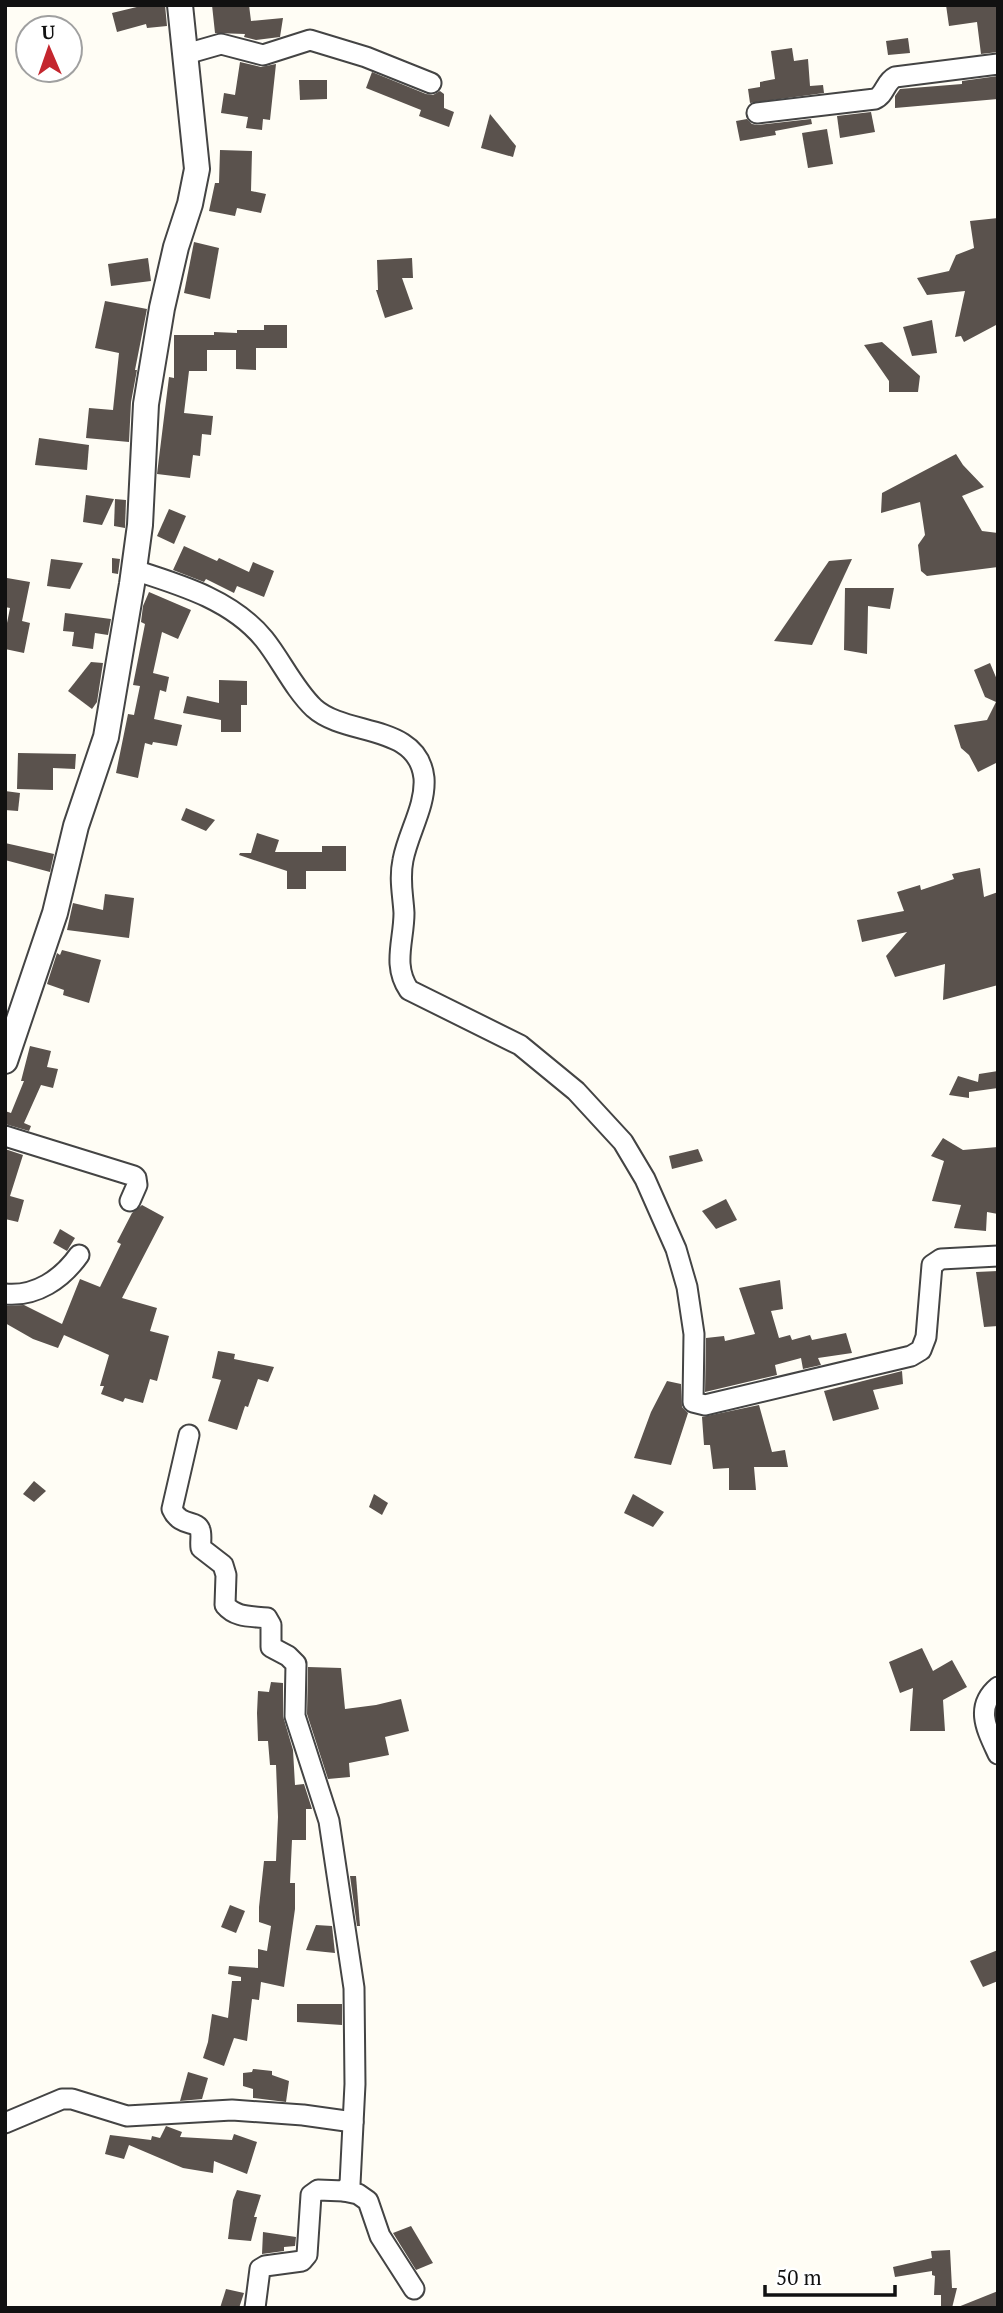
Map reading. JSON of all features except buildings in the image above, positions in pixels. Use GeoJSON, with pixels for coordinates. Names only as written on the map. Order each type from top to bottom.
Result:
{"type":"FeatureCollection","features":[{"type":"Feature","properties":{"kind":"street"},"geometry":{"type":"LineString","coordinates":[[7,1053],[55,913],[76,826],[106,737],[134,570],[140,525],[146,404],[164,298],[197,169],[180,5]]}},
{"type":"Feature","properties":{"kind":"street"},"geometry":{"type":"LineString","coordinates":[[186,54],[221,44],[263,55],[306,40],[315,41],[431,83]]}},
{"type":"Feature","properties":{"kind":"street"},"geometry":{"type":"LineString","coordinates":[[757,113],[874,99],[880,97],[895,77],[998,64]]}},
{"type":"Feature","properties":{"kind":"street"},"geometry":{"type":"LineString","coordinates":[[134,570],[205,596],[239,614],[263,638],[315,709],[401,741],[416,755],[424,776],[423,796],[402,862],[400,886],[404,911],[399,963],[401,979],[409,990],[520,1045],[576,1091],[623,1142],[645,1179],[676,1249],[687,1287],[694,1334],[693,1402],[705,1405],[911,1356],[921,1350],[926,1337],[932,1265],[941,1259],[998,1256]]}},
{"type":"Feature","properties":{"kind":"street"},"geometry":{"type":"LineString","coordinates":[[5,1136],[134,1176],[138,1181],[130,1201]]}},
{"type":"Feature","properties":{"kind":"street"},"geometry":{"type":"LineString","coordinates":[[5,1294],[24,1294],[42,1288],[57,1280],[79,1255]]}},
{"type":"Feature","properties":{"kind":"street"},"geometry":{"type":"LineString","coordinates":[[189,1435],[172,1503],[174,1514],[183,1522],[199,1527],[201,1548],[223,1565],[226,1574],[227,1609],[241,1616],[267,1618],[271,1625],[271,1647],[288,1656],[296,1664],[295,1716],[328,1814],[351,1963],[356,2020],[350,2185],[344,2191]]}},
{"type":"Feature","properties":{"kind":"street"},"geometry":{"type":"LineString","coordinates":[[998,1688],[988,1696],[984,1710],[985,1721],[998,1754]]}},
{"type":"Feature","properties":{"kind":"street"},"geometry":{"type":"LineString","coordinates":[[5,2123],[62,2099],[72,2099],[127,2116],[232,2110],[353,2122]]}},
{"type":"Feature","properties":{"kind":"street"},"geometry":{"type":"LineString","coordinates":[[255,2308],[260,2269],[302,2261],[307,2255],[311,2195],[322,2189],[358,2194],[368,2202],[380,2236],[414,2289]]}}]}
